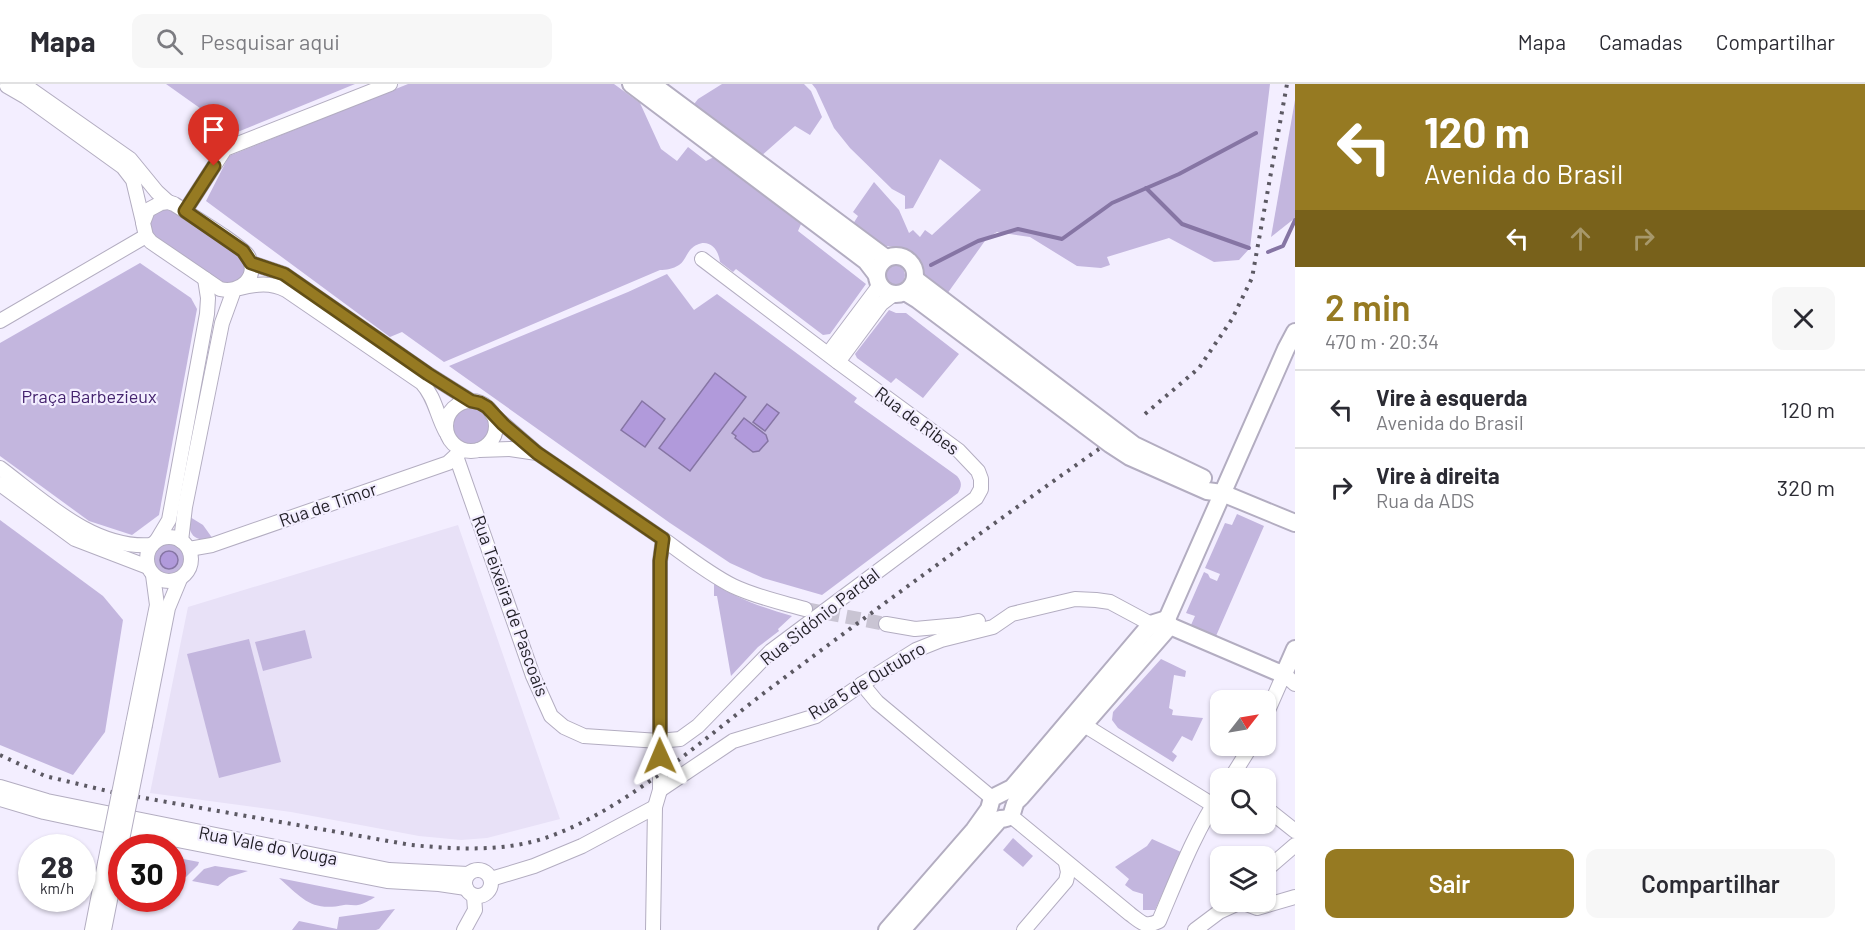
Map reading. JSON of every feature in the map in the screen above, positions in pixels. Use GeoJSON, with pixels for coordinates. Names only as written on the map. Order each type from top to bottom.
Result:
{"type":"FeatureCollection","features":[{"type":"Feature","properties":{"kind":"main road"},"geometry":{"type":"LineString","coordinates":[[631,84],[866,261],[883,290],[904,289],[1134,445],[1210,480],[1222,493],[1295,523]]}},
{"type":"Feature","properties":{"kind":"main road"},"geometry":{"type":"LineString","coordinates":[[652,84],[886,258]]}},
{"type":"Feature","properties":{"kind":"main road"},"geometry":{"type":"LineString","coordinates":[[878,280],[879,265],[886,258],[898,256],[910,261],[913,267],[904,289]]}},
{"type":"Feature","properties":{"kind":"main road"},"geometry":{"type":"LineString","coordinates":[[887,930],[974,830],[1002,807],[1084,725],[1163,623],[1295,332]]}},
{"type":"Feature","properties":{"kind":"main road"},"geometry":{"type":"LineString","coordinates":[[902,930],[1002,807],[1012,788],[1163,623]]}},
{"type":"Feature","properties":{"kind":"main road","name":"Rua 5 de Outubro"},"geometry":{"type":"LineString","coordinates":[[1163,623],[1289,679]]}},
{"type":"Feature","properties":{"kind":"main road"},"geometry":{"type":"LineString","coordinates":[[1289,679],[1295,649]]}},
{"type":"Feature","properties":{"kind":"street"},"geometry":{"type":"LineString","coordinates":[[23,84],[130,159],[168,202],[243,251],[251,263],[250,277],[237,289],[222,322],[185,507],[185,545],[191,562],[186,574],[180,579],[168,608],[139,724]]}},
{"type":"Feature","properties":{"kind":"street"},"geometry":{"type":"LineString","coordinates":[[185,211],[225,149],[390,84]]}},
{"type":"Feature","properties":{"kind":"street"},"geometry":{"type":"LineString","coordinates":[[6,85],[123,167],[133,180],[144,229],[151,242],[220,289],[237,289],[256,284],[272,285],[286,290],[422,383],[434,401],[438,417],[449,440],[459,453],[510,449],[537,453]]}},
{"type":"Feature","properties":{"kind":"street"},"geometry":{"type":"LineString","coordinates":[[0,321],[144,229],[148,210],[154,205],[168,202]]}},
{"type":"Feature","properties":{"kind":"street","name":"Rua de Ribes"},"geometry":{"type":"LineString","coordinates":[[702,259],[959,451],[978,471],[981,489]]}},
{"type":"Feature","properties":{"kind":"street"},"geometry":{"type":"LineString","coordinates":[[251,263],[284,274],[428,374],[471,401],[487,407],[537,453],[732,585],[760,597],[804,609]]}},
{"type":"Feature","properties":{"kind":"street"},"geometry":{"type":"LineString","coordinates":[[117,834],[139,724],[157,605],[147,555],[169,520],[207,314],[208,297],[205,279]]}},
{"type":"Feature","properties":{"kind":"street"},"geometry":{"type":"LineString","coordinates":[[833,358],[878,280]]}},
{"type":"Feature","properties":{"kind":"street"},"geometry":{"type":"LineString","coordinates":[[833,358],[881,304],[904,289]]}},
{"type":"Feature","properties":{"kind":"street"},"geometry":{"type":"LineString","coordinates":[[446,432],[447,419],[453,408],[471,401]]}},
{"type":"Feature","properties":{"kind":"street"},"geometry":{"type":"LineString","coordinates":[[479,450],[487,446],[494,435],[495,422],[492,414]]}},
{"type":"Feature","properties":{"kind":"street","name":"Rua de Timor"},"geometry":{"type":"LineString","coordinates":[[185,545],[212,545],[448,463],[459,453]]}},
{"type":"Feature","properties":{"kind":"street","name":"Rua Teixeira de Pascoais"},"geometry":{"type":"LineString","coordinates":[[459,453],[529,666],[551,716],[564,727],[584,736],[659,741]]}},
{"type":"Feature","properties":{"kind":"street"},"geometry":{"type":"LineString","coordinates":[[0,468],[82,529],[103,538],[141,546],[169,537],[185,545]]}},
{"type":"Feature","properties":{"kind":"street"},"geometry":{"type":"LineString","coordinates":[[0,484],[75,539],[151,571],[166,581],[180,579]]}},
{"type":"Feature","properties":{"kind":"street","name":"Rua Sidónio Pardal"},"geometry":{"type":"LineString","coordinates":[[659,741],[680,738],[698,726],[771,651],[976,498],[981,489]]}},
{"type":"Feature","properties":{"kind":"street"},"geometry":{"type":"LineString","coordinates":[[653,930],[655,807],[660,790],[661,772],[659,741],[660,561],[663,539]]}},
{"type":"Feature","properties":{"kind":"street","name":"Rua 5 de Outubro"},"geometry":{"type":"LineString","coordinates":[[660,790],[733,741],[816,716],[916,650],[941,640],[993,627],[1012,614],[1075,598],[1110,602],[1163,623]]}},
{"type":"Feature","properties":{"kind":"street"},"geometry":{"type":"LineString","coordinates":[[886,624],[915,629],[959,625],[1012,614]]}},
{"type":"Feature","properties":{"kind":"street"},"geometry":{"type":"LineString","coordinates":[[1276,699],[1289,679]]}},
{"type":"Feature","properties":{"kind":"street"},"geometry":{"type":"LineString","coordinates":[[862,684],[877,702],[1142,924],[1150,925],[1159,921],[1210,811]]}},
{"type":"Feature","properties":{"kind":"street"},"geometry":{"type":"LineString","coordinates":[[1084,725],[1210,803]]}},
{"type":"Feature","properties":{"kind":"street","name":"Rua Vale do Vouga"},"geometry":{"type":"LineString","coordinates":[[0,787],[47,801],[389,870],[468,874],[475,870],[483,871],[491,879],[491,887],[482,896],[439,884],[387,881],[44,812],[0,799]]}},
{"type":"Feature","properties":{"kind":"street","name":"Rua Vale do Vouga"},"geometry":{"type":"LineString","coordinates":[[491,879],[534,866],[582,846],[655,807]]}},
{"type":"Feature","properties":{"kind":"street"},"geometry":{"type":"LineString","coordinates":[[1276,816],[1295,831]]}},
{"type":"Feature","properties":{"kind":"street"},"geometry":{"type":"LineString","coordinates":[[1276,861],[1295,845]]}},
{"type":"Feature","properties":{"kind":"street"},"geometry":{"type":"LineString","coordinates":[[1024,930],[1066,881],[1068,872],[1066,862]]}},
{"type":"Feature","properties":{"kind":"street"},"geometry":{"type":"LineString","coordinates":[[92,930],[108,874]]}},
{"type":"Feature","properties":{"kind":"street"},"geometry":{"type":"LineString","coordinates":[[464,930],[475,910],[465,881],[468,874]]}},
{"type":"Feature","properties":{"kind":"street"},"geometry":{"type":"LineString","coordinates":[[104,930],[108,892]]}},
{"type":"Feature","properties":{"kind":"street"},"geometry":{"type":"LineString","coordinates":[[1276,902],[1295,897]]}},
{"type":"Feature","properties":{"kind":"street"},"geometry":{"type":"LineString","coordinates":[[1195,930],[1219,912]]}},
{"type":"Feature","properties":{"kind":"shaded area"},"geometry":{"type":"Polygon","coordinates":[[[715,373],[746,397],[690,471],[659,448],[715,373]]]}},
{"type":"Feature","properties":{"kind":"shaded area"},"geometry":{"type":"Polygon","coordinates":[[[642,401],[665,419],[645,447],[621,430],[642,401]]]}},
{"type":"Feature","properties":{"kind":"shaded area"},"geometry":{"type":"Polygon","coordinates":[[[767,404],[779,413],[765,431],[753,422],[767,404]]]}},
{"type":"Feature","properties":{"kind":"shaded area"},"geometry":{"type":"Polygon","coordinates":[[[744,418],[766,435],[768,441],[759,451],[753,452],[732,433],[744,418]]]}},
{"type":"Feature","properties":{"kind":"shaded area"},"geometry":{"type":"Polygon","coordinates":[[[458,525],[560,819],[487,838],[461,840],[419,836],[291,812],[150,793],[188,607],[458,525]]]}},
{"type":"Feature","properties":{"kind":"shaded area"},"geometry":{"type":"Polygon","coordinates":[[[169,551],[175,554],[178,560],[175,566],[169,569],[163,566],[160,560],[163,554],[169,551]]]}},
{"type":"Feature","properties":{"kind":"green space"},"geometry":{"type":"Polygon","coordinates":[[[166,84],[355,84],[235,133],[166,84]]]}},
{"type":"Feature","properties":{"kind":"green space"},"geometry":{"type":"Polygon","coordinates":[[[408,84],[614,84],[640,103],[661,149],[677,161],[688,147],[706,161],[714,157],[801,224],[798,231],[866,284],[830,334],[823,335],[736,269],[733,272],[720,262],[713,247],[705,243],[690,250],[679,265],[660,270],[444,362],[402,332],[390,337],[206,201],[229,156],[408,84]]]}},
{"type":"Feature","properties":{"kind":"green space"},"geometry":{"type":"Polygon","coordinates":[[[722,84],[804,84],[811,91],[822,117],[810,135],[795,126],[760,157],[691,108],[698,99],[722,84]]]}},
{"type":"Feature","properties":{"kind":"green space"},"geometry":{"type":"Polygon","coordinates":[[[812,84],[1270,84],[1250,248],[1239,260],[1214,262],[1169,238],[1107,257],[1110,265],[1101,268],[1077,266],[1030,237],[997,232],[987,238],[947,294],[924,276],[918,260],[906,249],[880,245],[853,224],[858,216],[853,212],[874,182],[899,210],[909,233],[913,230],[920,237],[925,230],[932,235],[981,190],[940,159],[913,208],[905,209],[905,196],[892,189],[850,148],[834,128],[812,84]]]}},
{"type":"Feature","properties":{"kind":"green space"},"geometry":{"type":"Polygon","coordinates":[[[1295,100],[1295,218],[1271,237],[1295,100]]]}},
{"type":"Feature","properties":{"kind":"green space"},"geometry":{"type":"Polygon","coordinates":[[[167,208],[240,257],[245,270],[238,283],[224,284],[155,236],[150,226],[151,218],[157,212],[167,208]]]}},
{"type":"Feature","properties":{"kind":"green space","name":"Praça Barbezieux"},"geometry":{"type":"Polygon","coordinates":[[[140,263],[191,298],[197,309],[159,515],[132,535],[89,521],[0,456],[0,343],[140,263]]]}},
{"type":"Feature","properties":{"kind":"green space"},"geometry":{"type":"Polygon","coordinates":[[[895,265],[902,268],[905,275],[902,282],[895,285],[888,282],[885,275],[888,268],[895,265]]]}},
{"type":"Feature","properties":{"kind":"green space"},"geometry":{"type":"Polygon","coordinates":[[[667,274],[694,310],[717,294],[857,398],[854,402],[957,476],[961,484],[958,493],[822,595],[763,578],[730,563],[449,366],[667,274]]]}},
{"type":"Feature","properties":{"kind":"green space"},"geometry":{"type":"Polygon","coordinates":[[[889,310],[906,313],[959,354],[923,398],[896,378],[891,383],[857,358],[855,354],[889,310]]]}},
{"type":"Feature","properties":{"kind":"green space"},"geometry":{"type":"Polygon","coordinates":[[[471,408],[484,413],[489,426],[484,439],[471,444],[458,439],[453,426],[458,413],[471,408]]]}},
{"type":"Feature","properties":{"kind":"green space"},"geometry":{"type":"Polygon","coordinates":[[[1237,514],[1264,526],[1216,636],[1191,625],[1195,616],[1186,613],[1204,572],[1217,581],[1220,574],[1205,568],[1225,523],[1232,525],[1237,514]]]}},
{"type":"Feature","properties":{"kind":"green space"},"geometry":{"type":"Polygon","coordinates":[[[190,517],[203,525],[213,539],[207,540],[194,536],[191,533],[190,517]]]}},
{"type":"Feature","properties":{"kind":"green space"},"geometry":{"type":"Polygon","coordinates":[[[0,520],[103,596],[123,620],[105,732],[73,775],[0,745],[0,520]]]}},
{"type":"Feature","properties":{"kind":"green space"},"geometry":{"type":"Polygon","coordinates":[[[169,543],[181,548],[186,560],[181,572],[169,577],[157,572],[152,560],[157,548],[169,543]]]}},
{"type":"Feature","properties":{"kind":"green space"},"geometry":{"type":"Polygon","coordinates":[[[714,584],[752,603],[792,616],[731,676],[717,596],[714,596],[714,584]]]}},
{"type":"Feature","properties":{"kind":"green space"},"geometry":{"type":"Polygon","coordinates":[[[305,630],[312,658],[263,671],[255,642],[305,630]]]}},
{"type":"Feature","properties":{"kind":"green space"},"geometry":{"type":"Polygon","coordinates":[[[249,639],[281,762],[219,778],[187,654],[249,639]]]}},
{"type":"Feature","properties":{"kind":"green space"},"geometry":{"type":"Polygon","coordinates":[[[1161,659],[1186,671],[1185,677],[1174,675],[1169,708],[1173,710],[1172,715],[1203,718],[1192,741],[1182,736],[1172,752],[1177,756],[1173,762],[1118,728],[1112,720],[1113,712],[1161,659]]]}},
{"type":"Feature","properties":{"kind":"green space"},"geometry":{"type":"Polygon","coordinates":[[[1013,838],[1033,856],[1023,867],[1003,850],[1013,838]]]}},
{"type":"Feature","properties":{"kind":"green space"},"geometry":{"type":"Polygon","coordinates":[[[1152,839],[1181,852],[1155,910],[1143,910],[1143,894],[1125,885],[1129,879],[1115,867],[1147,846],[1152,839]]]}},
{"type":"Feature","properties":{"kind":"green space"},"geometry":{"type":"Polygon","coordinates":[[[186,860],[199,862],[186,877],[186,860]]]}},
{"type":"Feature","properties":{"kind":"green space"},"geometry":{"type":"Polygon","coordinates":[[[215,866],[248,871],[229,877],[218,886],[192,881],[204,869],[215,866]]]}},
{"type":"Feature","properties":{"kind":"green space"},"geometry":{"type":"Polygon","coordinates":[[[279,878],[375,897],[358,905],[323,907],[308,902],[279,878]]]}},
{"type":"Feature","properties":{"kind":"green space"},"geometry":{"type":"Polygon","coordinates":[[[395,909],[376,930],[292,930],[299,921],[337,929],[339,917],[395,909]]]}},
{"type":"Feature","properties":{"kind":"waterway"},"geometry":{"type":"LineString","coordinates":[[931,265],[978,241],[1018,229],[1062,239],[1112,203],[1179,174],[1256,133]]}},
{"type":"Feature","properties":{"kind":"waterway"},"geometry":{"type":"LineString","coordinates":[[1146,188],[1182,224],[1249,248]]}},
{"type":"Feature","properties":{"kind":"waterway"},"geometry":{"type":"LineString","coordinates":[[1268,252],[1283,246],[1295,220]]}},
{"type":"Feature","properties":{"kind":"tunnel"},"geometry":{"type":"LineString","coordinates":[[805,609],[886,624]]}},
{"type":"Feature","properties":{"kind":"railway"},"geometry":{"type":"LineString","coordinates":[[1145,414],[1199,368],[1232,319],[1252,278],[1287,84]]}},
{"type":"Feature","properties":{"kind":"railway"},"geometry":{"type":"LineString","coordinates":[[0,755],[45,776],[116,793],[411,845],[493,848],[542,839],[603,811],[662,772],[853,626],[1099,449]]}},
{"type":"Feature","properties":{"kind":"route"},"geometry":{"type":"LineString","coordinates":[[214,166],[185,211],[243,251],[251,263],[284,274],[428,374],[471,401],[487,407],[537,453],[663,539],[660,561],[660,756]]}}]}
